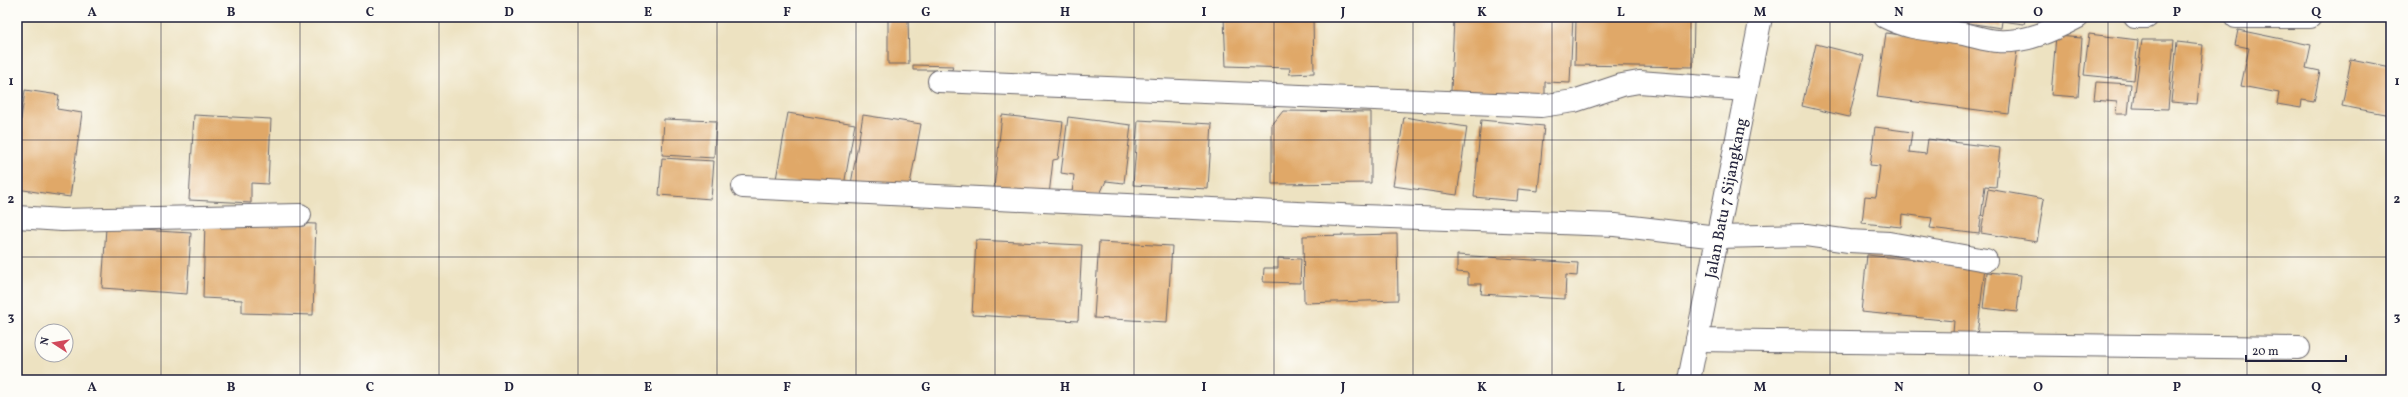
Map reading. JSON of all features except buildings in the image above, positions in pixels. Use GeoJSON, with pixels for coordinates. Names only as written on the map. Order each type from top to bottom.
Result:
{"type":"FeatureCollection","features":[{"type":"Feature","properties":{"kind":"street","name":"Jalan Batu 7 Sijangkang"},"geometry":{"type":"LineString","coordinates":[[1689,380],[1761,17]]}},
{"type":"Feature","properties":{"kind":"street"},"geometry":{"type":"LineString","coordinates":[[1885,17],[1900,24],[1928,31],[1956,33],[1998,42],[2041,36],[2078,17]]}},
{"type":"Feature","properties":{"kind":"street"},"geometry":{"type":"LineString","coordinates":[[2135,17],[2147,17]]}},
{"type":"Feature","properties":{"kind":"street"},"geometry":{"type":"LineString","coordinates":[[2236,17],[2274,19],[2310,17]]}},
{"type":"Feature","properties":{"kind":"street"},"geometry":{"type":"LineString","coordinates":[[939,81],[1541,106],[1574,101],[1622,85],[1639,82],[1746,90]]}},
{"type":"Feature","properties":{"kind":"street"},"geometry":{"type":"LineString","coordinates":[[743,188],[1362,216],[1615,225],[1717,236],[1806,235],[1849,241],[1889,242],[1986,260]]}},
{"type":"Feature","properties":{"kind":"street"},"geometry":{"type":"LineString","coordinates":[[17,216],[62,220],[300,215]]}},
{"type":"Feature","properties":{"kind":"street"},"geometry":{"type":"LineString","coordinates":[[1697,340],[2299,348]]}}]}
